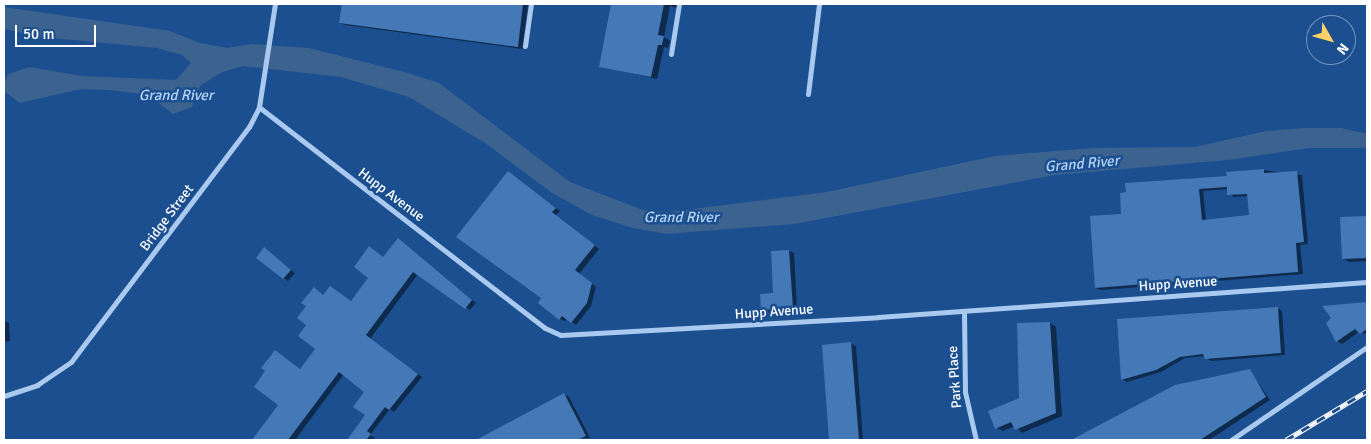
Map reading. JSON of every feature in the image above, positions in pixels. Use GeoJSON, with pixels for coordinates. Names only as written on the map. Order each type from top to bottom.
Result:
{"type":"FeatureCollection","features":[{"type":"Feature","properties":{"kind":"street","name":"Bridge Street"},"geometry":{"type":"LineString","coordinates":[[4,396],[37,385],[71,362],[249,127],[259,107],[275,4]]}},
{"type":"Feature","properties":{"kind":"street"},"geometry":{"type":"LineString","coordinates":[[526,46],[531,4]]}},
{"type":"Feature","properties":{"kind":"street"},"geometry":{"type":"LineString","coordinates":[[671,54],[678,4]]}},
{"type":"Feature","properties":{"kind":"street"},"geometry":{"type":"LineString","coordinates":[[808,94],[819,4]]}},
{"type":"Feature","properties":{"kind":"street","name":"Hupp Avenue"},"geometry":{"type":"LineString","coordinates":[[259,107],[554,333],[637,332],[1367,282]]}},
{"type":"Feature","properties":{"kind":"street","name":"Park Place"},"geometry":{"type":"LineString","coordinates":[[964,311],[965,392],[976,440]]}},
{"type":"Feature","properties":{"kind":"street"},"geometry":{"type":"LineString","coordinates":[[1231,440],[1367,346]]}},
{"type":"Feature","properties":{"kind":"water","name":"Grand River"},"geometry":{"type":"Polygon","coordinates":[[[4,7],[170,31],[200,43],[227,48],[252,44],[309,48],[408,73],[439,83],[570,182],[643,210],[669,212],[827,192],[995,156],[1093,148],[1195,147],[1266,131],[1341,128],[1367,134],[1367,148],[1309,148],[1228,160],[1055,175],[794,224],[666,234],[633,228],[592,215],[552,193],[485,143],[409,97],[341,77],[243,66],[222,72],[200,86],[192,107],[173,114],[156,101],[135,93],[109,90],[81,89],[20,103],[4,91],[4,84],[8,74],[30,67],[81,76],[176,80],[191,63],[182,55],[157,48],[42,37],[4,29],[4,7]]]}},
{"type":"Feature","properties":{"kind":"building"},"geometry":{"type":"Polygon","coordinates":[[[342,4],[523,4],[518,47],[339,23],[342,4]]]}},
{"type":"Feature","properties":{"kind":"building"},"geometry":{"type":"Polygon","coordinates":[[[611,4],[664,4],[658,35],[664,36],[662,45],[658,45],[651,77],[599,67],[611,4]]]}},
{"type":"Feature","properties":{"kind":"building"},"geometry":{"type":"Polygon","coordinates":[[[1264,169],[1264,173],[1297,171],[1304,242],[1296,243],[1298,272],[1095,288],[1090,216],[1121,214],[1120,193],[1126,192],[1125,183],[1227,176],[1226,172],[1264,169]],[[1227,187],[1199,189],[1202,220],[1249,215],[1247,194],[1227,195],[1227,187]]]}},
{"type":"Feature","properties":{"kind":"building"},"geometry":{"type":"Polygon","coordinates":[[[508,171],[556,208],[552,212],[595,245],[575,270],[592,283],[587,303],[571,323],[562,316],[559,320],[538,303],[541,298],[456,237],[508,171]]]}},
{"type":"Feature","properties":{"kind":"building"},"geometry":{"type":"Polygon","coordinates":[[[1367,216],[1367,258],[1342,259],[1340,217],[1367,216]]]}},
{"type":"Feature","properties":{"kind":"building"},"geometry":{"type":"Polygon","coordinates":[[[398,238],[472,300],[465,309],[413,272],[366,335],[418,374],[389,410],[385,407],[367,431],[371,434],[366,440],[347,440],[365,415],[353,407],[364,392],[339,372],[288,440],[252,440],[278,405],[254,387],[265,371],[261,368],[275,350],[300,369],[315,349],[298,336],[306,325],[297,318],[306,306],[301,303],[314,287],[323,295],[330,286],[351,301],[368,278],[354,267],[369,246],[383,257],[398,238]]]}},
{"type":"Feature","properties":{"kind":"building"},"geometry":{"type":"Polygon","coordinates":[[[264,247],[291,270],[283,279],[256,258],[264,247]]]}},
{"type":"Feature","properties":{"kind":"building"},"geometry":{"type":"Polygon","coordinates":[[[789,250],[793,308],[761,310],[760,294],[773,293],[771,251],[789,250]]]}},
{"type":"Feature","properties":{"kind":"building"},"geometry":{"type":"Polygon","coordinates":[[[1367,302],[1367,329],[1360,334],[1355,329],[1336,342],[1326,323],[1331,318],[1322,306],[1367,302]]]}},
{"type":"Feature","properties":{"kind":"building"},"geometry":{"type":"Polygon","coordinates":[[[1278,307],[1281,353],[1205,359],[1203,354],[1180,357],[1156,370],[1121,380],[1117,319],[1278,307]]]}},
{"type":"Feature","properties":{"kind":"building"},"geometry":{"type":"Polygon","coordinates":[[[1050,322],[1056,413],[1015,430],[1011,422],[995,429],[988,411],[1019,398],[1017,323],[1050,322]]]}},
{"type":"Feature","properties":{"kind":"building"},"geometry":{"type":"Polygon","coordinates":[[[851,342],[859,440],[829,440],[822,345],[851,342]]]}},
{"type":"Feature","properties":{"kind":"building"},"geometry":{"type":"Polygon","coordinates":[[[1250,369],[1266,397],[1200,440],[1071,440],[1175,385],[1250,369]]]}},
{"type":"Feature","properties":{"kind":"building"},"geometry":{"type":"Polygon","coordinates":[[[564,393],[586,436],[577,440],[476,440],[564,393]]]}},
{"type":"Feature","properties":{"kind":"railway"},"geometry":{"type":"LineString","coordinates":[[1286,440],[1367,391]]}}]}
